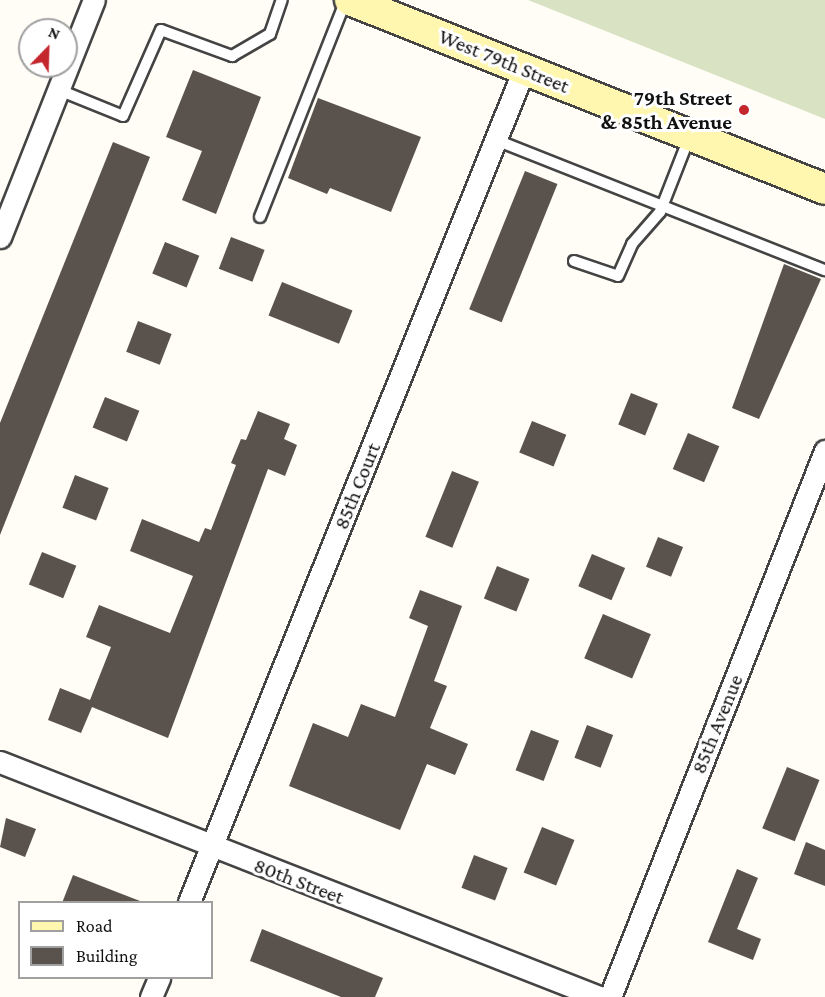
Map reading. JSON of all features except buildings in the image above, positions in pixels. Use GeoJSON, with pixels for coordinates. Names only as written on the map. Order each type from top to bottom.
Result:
{"type":"FeatureCollection","features":[{"type":"Feature","properties":{"kind":"main road","name":"West 79th Street"},"geometry":{"type":"LineString","coordinates":[[348,0],[825,189]]}},
{"type":"Feature","properties":{"kind":"street"},"geometry":{"type":"LineString","coordinates":[[0,237],[94,0]]}},
{"type":"Feature","properties":{"kind":"street","name":"85th Court"},"geometry":{"type":"LineString","coordinates":[[190,901],[524,69]]}},
{"type":"Feature","properties":{"kind":"street","name":"85th Avenue"},"geometry":{"type":"LineString","coordinates":[[610,997],[825,451]]}},
{"type":"Feature","properties":{"kind":"street","name":"80th Street"},"geometry":{"type":"LineString","coordinates":[[0,762],[599,997]]}},
{"type":"Feature","properties":{"kind":"street"},"geometry":{"type":"LineString","coordinates":[[151,997],[159,979]]}},
{"type":"Feature","properties":{"kind":"lane"},"geometry":{"type":"LineString","coordinates":[[59,90],[123,116],[161,30],[232,56],[270,34],[282,0]]}},
{"type":"Feature","properties":{"kind":"lane"},"geometry":{"type":"LineString","coordinates":[[260,217],[348,0]]}},
{"type":"Feature","properties":{"kind":"lane"},"geometry":{"type":"LineString","coordinates":[[574,261],[618,276],[632,244],[663,204],[690,135]]}},
{"type":"Feature","properties":{"kind":"lane"},"geometry":{"type":"LineString","coordinates":[[496,140],[663,204],[825,270]]}},
{"type":"Feature","properties":{"kind":"green space"},"geometry":{"type":"Polygon","coordinates":[[[528,0],[825,0],[825,119],[528,0]]]}},
{"type":"Feature","properties":{"kind":"place","name":"79th Street & 85th Avenue"},"geometry":{"type":"Point","coordinates":[744,110]}}]}
